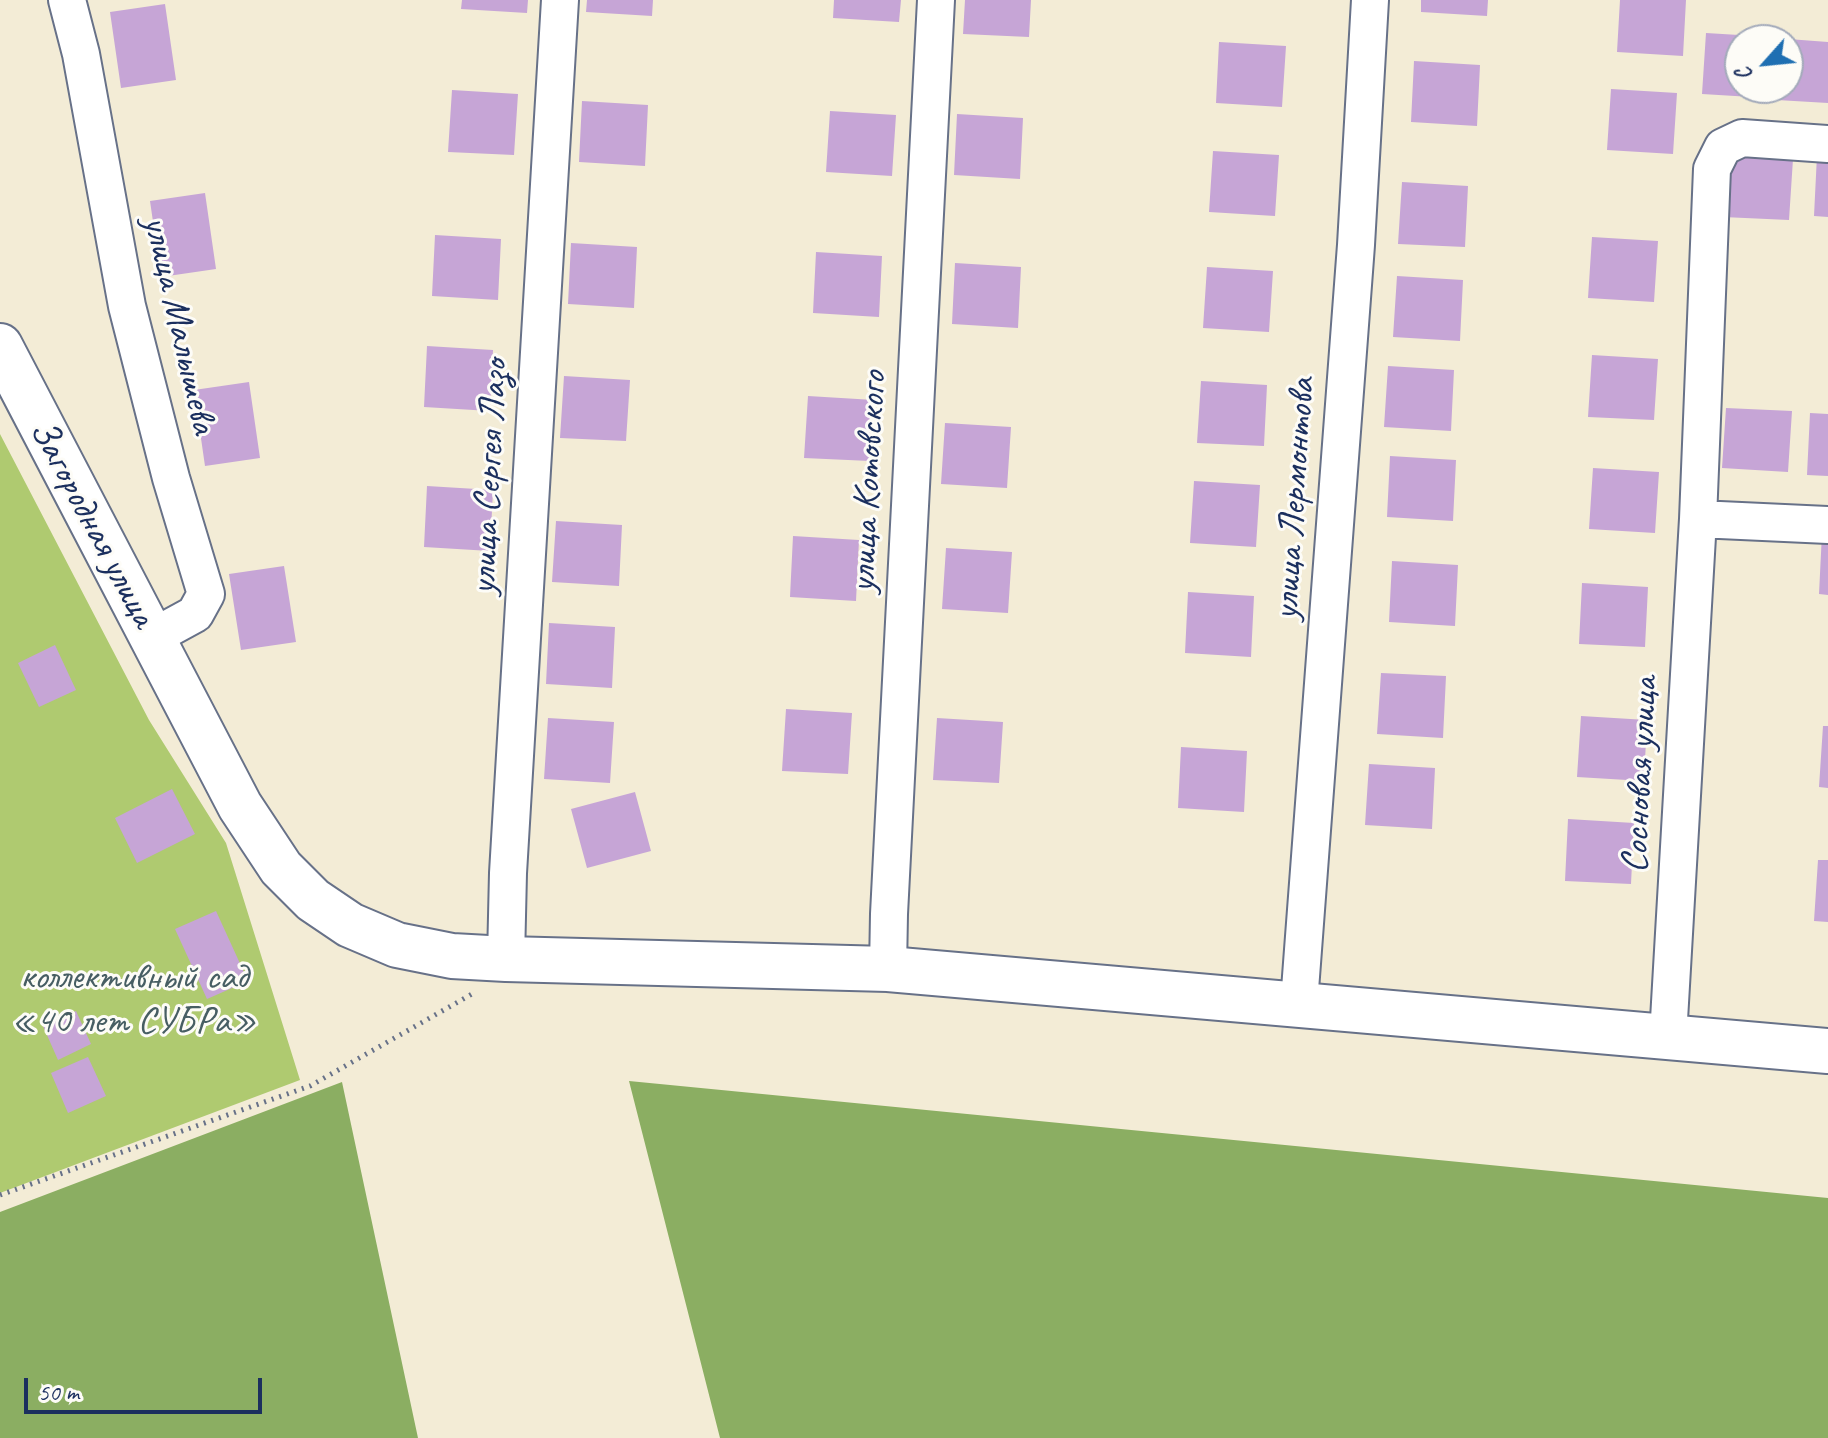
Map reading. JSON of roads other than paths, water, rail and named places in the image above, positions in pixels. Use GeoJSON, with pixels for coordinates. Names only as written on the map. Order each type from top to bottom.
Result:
{"type":"FeatureCollection","features":[{"type":"Feature","properties":{"kind":"highway","name":"Загородная улица"},"geometry":{"type":"LineString","coordinates":[[0,346],[240,806],[281,868],[313,900],[350,925],[397,945],[452,956],[506,959],[888,969],[1828,1051]]}},
{"type":"Feature","properties":{"kind":"street","name":"улица Малышева"},"geometry":{"type":"LineString","coordinates":[[67,0],[81,54],[127,306],[171,478],[206,594],[195,614],[157,649]]}},
{"type":"Feature","properties":{"kind":"street","name":"улица Сергея Лазо"},"geometry":{"type":"LineString","coordinates":[[506,959],[509,857],[560,0]]}},
{"type":"Feature","properties":{"kind":"street","name":"улица Котовского"},"geometry":{"type":"LineString","coordinates":[[888,969],[936,0]]}},
{"type":"Feature","properties":{"kind":"street","name":"улица Лермонтова"},"geometry":{"type":"LineString","coordinates":[[1299,1003],[1356,245],[1370,0]]}},
{"type":"Feature","properties":{"kind":"street","name":"Сосновая улица"},"geometry":{"type":"LineString","coordinates":[[1668,1037],[1698,519],[1712,169],[1723,147],[1742,138],[1828,144]]}},
{"type":"Feature","properties":{"kind":"street"},"geometry":{"type":"LineString","coordinates":[[1698,519],[1828,525]]}},
{"type":"Feature","properties":{"kind":"park label","name":"коллективный сад «40 лет СУБРа»"},"geometry":{"type":"Point","coordinates":[134,1000]}}]}
